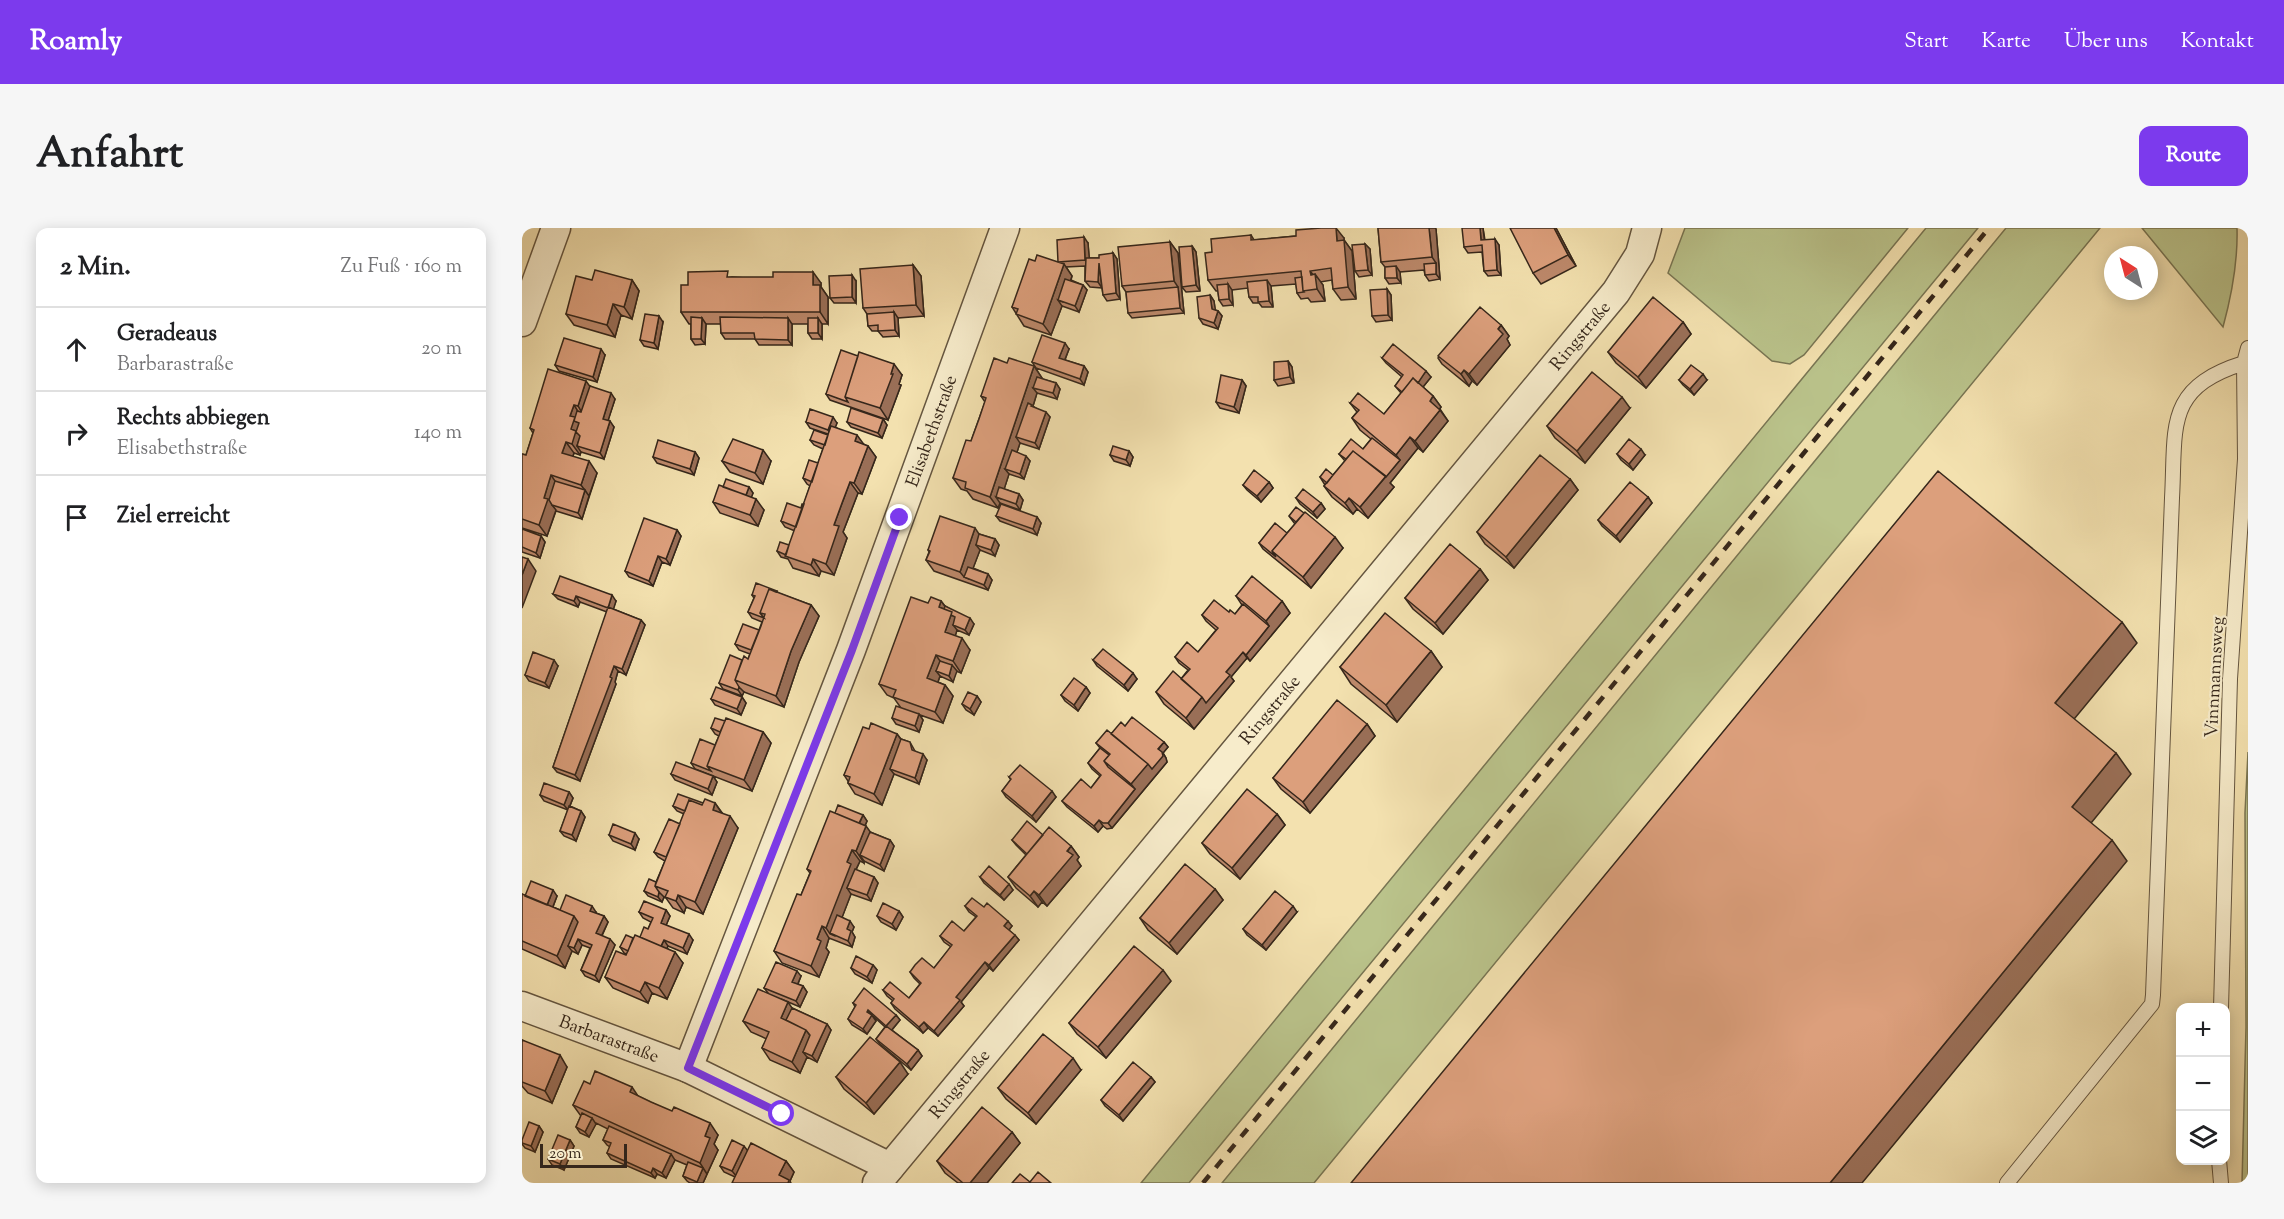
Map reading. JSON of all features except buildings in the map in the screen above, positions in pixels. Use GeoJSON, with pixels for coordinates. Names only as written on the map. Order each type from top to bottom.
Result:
{"type":"FeatureCollection","features":[{"type":"Feature","properties":{"kind":"street"},"geometry":{"type":"LineString","coordinates":[[522,322],[556,228]]}},
{"type":"Feature","properties":{"kind":"street","name":"Elisabethstraße"},"geometry":{"type":"LineString","coordinates":[[688,1068],[852,650],[1005,228]]}},
{"type":"Feature","properties":{"kind":"street","name":"Ringstraße"},"geometry":{"type":"LineString","coordinates":[[883,1175],[1616,292],[1640,255],[1647,228]]}},
{"type":"Feature","properties":{"kind":"street","name":"Barbarastraße"},"geometry":{"type":"LineString","coordinates":[[522,1006],[688,1068],[883,1175]]}},
{"type":"Feature","properties":{"kind":"lane","name":"Vinnmannsweg"},"geometry":{"type":"LineString","coordinates":[[2221,1003],[2230,679],[2245,459],[2244,363],[2248,348]]}},
{"type":"Feature","properties":{"kind":"lane"},"geometry":{"type":"LineString","coordinates":[[2007,1183],[2149,1009],[2154,995],[2176,423],[2183,401],[2192,390],[2223,370],[2244,363]]}},
{"type":"Feature","properties":{"kind":"lane"},"geometry":{"type":"LineString","coordinates":[[2220,1165],[2222,1183]]}},
{"type":"Feature","properties":{"kind":"green space"},"geometry":{"type":"Polygon","coordinates":[[[1685,228],[1908,228],[1804,355],[1790,364],[1772,361],[1668,273],[1685,228]]]}},
{"type":"Feature","properties":{"kind":"green space"},"geometry":{"type":"Polygon","coordinates":[[[1926,228],[1978,228],[1189,1183],[1141,1183],[1926,228]]]}},
{"type":"Feature","properties":{"kind":"green space"},"geometry":{"type":"Polygon","coordinates":[[[2006,228],[2100,228],[1314,1183],[1222,1183],[2006,228]]]}},
{"type":"Feature","properties":{"kind":"green space"},"geometry":{"type":"Polygon","coordinates":[[[2142,228],[2237,228],[2234,278],[2223,327],[2158,246],[2142,228]]]}},
{"type":"Feature","properties":{"kind":"green space"},"geometry":{"type":"Polygon","coordinates":[[[2248,752],[2248,1183],[2242,1183],[2246,1027],[2245,813],[2248,752]]]}},
{"type":"Feature","properties":{"kind":"railway"},"geometry":{"type":"LineString","coordinates":[[1203,1183],[1989,228]]}},
{"type":"Feature","properties":{"kind":"route"},"geometry":{"type":"LineString","coordinates":[[782,1114],[688,1068],[852,650],[900,518]]}}]}
